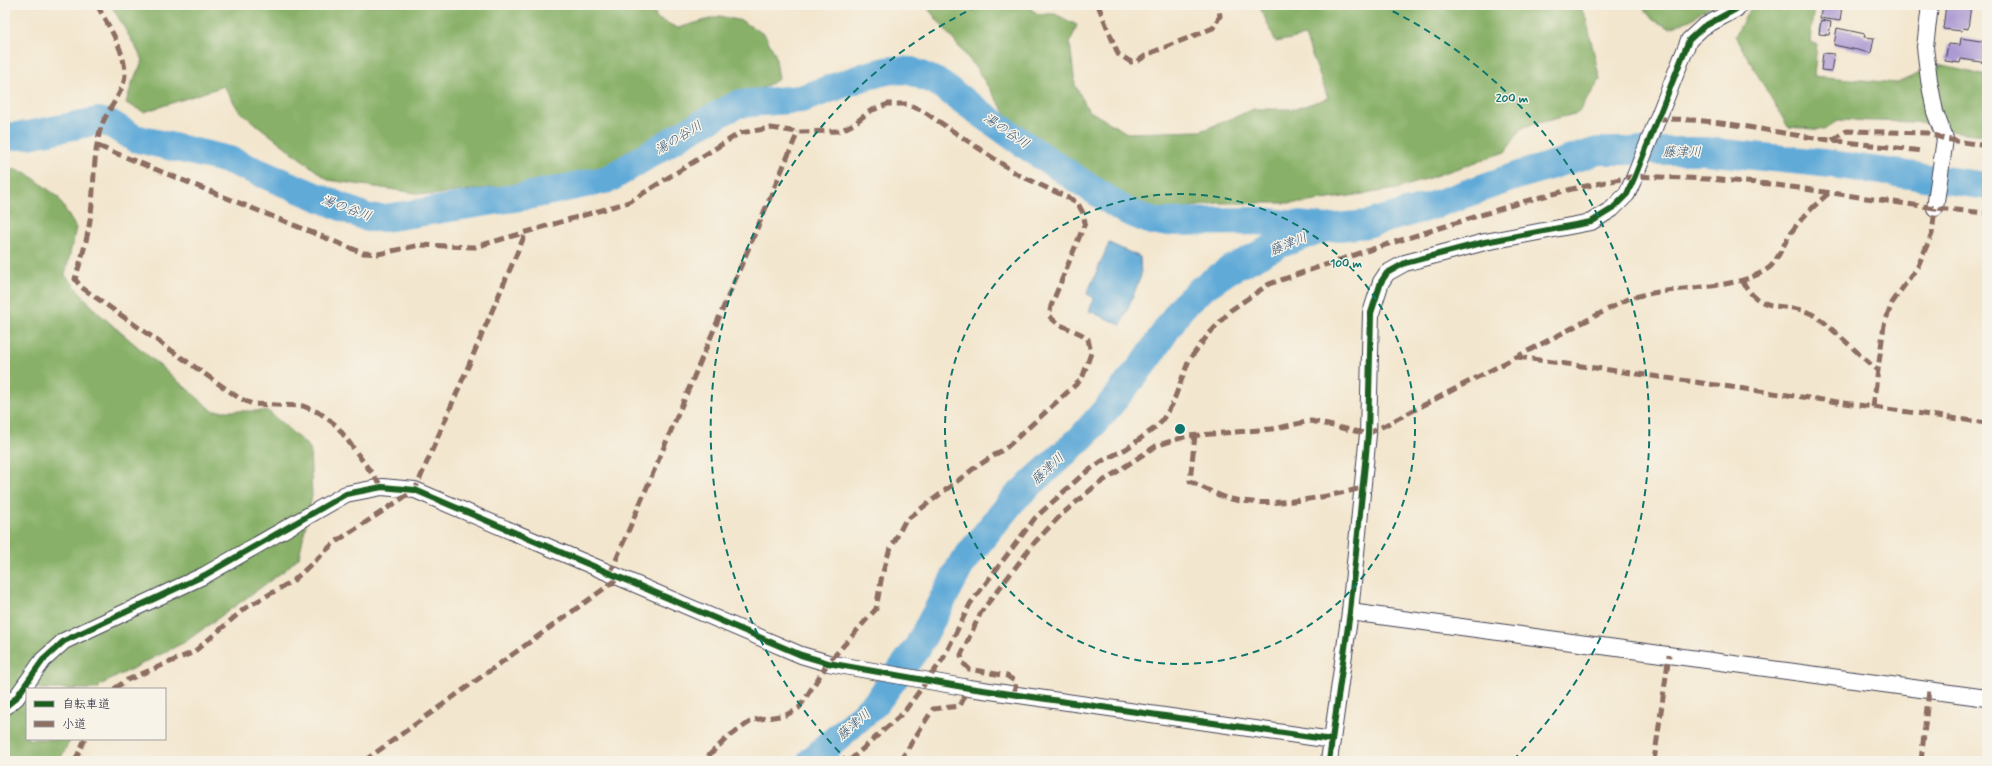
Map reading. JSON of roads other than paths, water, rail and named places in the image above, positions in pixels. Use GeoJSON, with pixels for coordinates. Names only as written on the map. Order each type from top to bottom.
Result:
{"type":"FeatureCollection","features":[{"type":"Feature","properties":{"kind":"street"},"geometry":{"type":"LineString","coordinates":[[1329,761],[1350,612],[1368,434],[1371,313],[1381,282],[1387,274],[1405,263],[1485,242],[1591,222],[1612,209],[1627,194],[1689,40],[1703,27],[1736,9],[1739,5]]}},
{"type":"Feature","properties":{"kind":"street"},"geometry":{"type":"LineString","coordinates":[[1930,5],[1925,47],[1935,112],[1945,139],[1935,208]]}},
{"type":"Feature","properties":{"kind":"street"},"geometry":{"type":"LineString","coordinates":[[5,707],[16,698],[43,660],[64,641],[205,575],[346,494],[382,487],[415,490],[801,655],[828,663],[969,688],[1332,740]]}},
{"type":"Feature","properties":{"kind":"street"},"geometry":{"type":"LineString","coordinates":[[1350,612],[1987,698]]}},
{"type":"Feature","properties":{"kind":"water"},"geometry":{"type":"Polygon","coordinates":[[[1109,243],[1140,257],[1141,276],[1121,325],[1089,311],[1094,298],[1087,294],[1109,243]]]}},
{"type":"Feature","properties":{"kind":"waterway","name":"湯の谷川"},"geometry":{"type":"LineString","coordinates":[[5,137],[28,135],[98,121],[111,124],[134,138],[229,160],[368,218],[385,218],[527,196],[609,179],[691,129],[738,104],[801,99],[869,75],[891,70],[911,71],[937,82],[1028,147],[1124,210],[1154,222],[1258,221],[1317,227]]}},
{"type":"Feature","properties":{"kind":"waterway","name":"藤津川"},"geometry":{"type":"LineString","coordinates":[[811,761],[876,703],[917,648],[962,563],[1014,499],[1082,437],[1110,405],[1145,362],[1181,308],[1201,289],[1229,270],[1280,244],[1327,228],[1367,224],[1428,207],[1516,176],[1598,151],[1705,151],[1831,164],[1987,186]]}}]}
